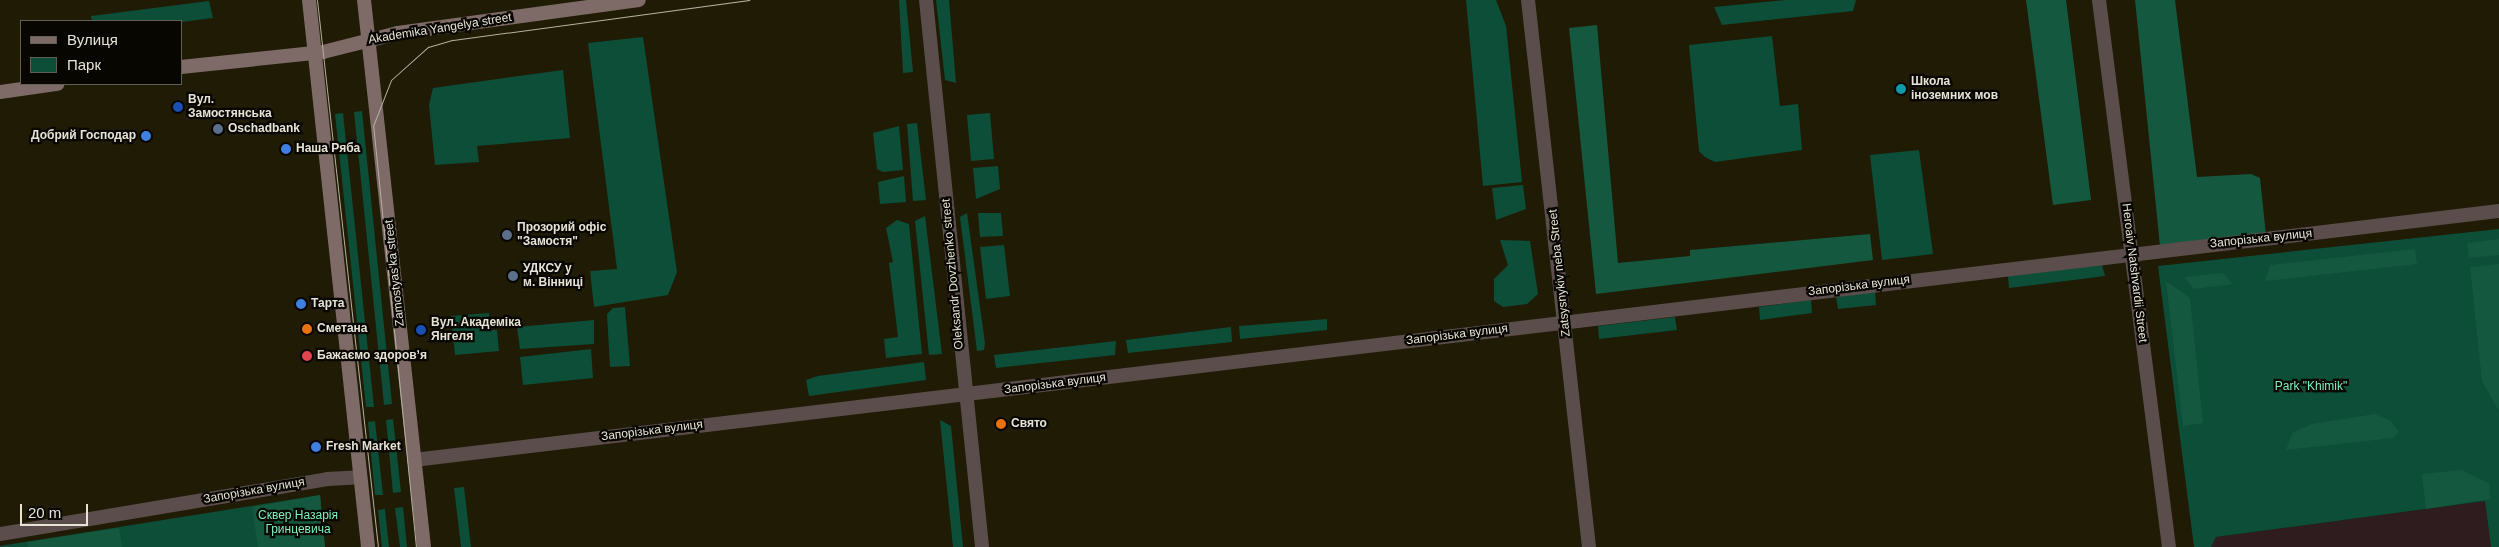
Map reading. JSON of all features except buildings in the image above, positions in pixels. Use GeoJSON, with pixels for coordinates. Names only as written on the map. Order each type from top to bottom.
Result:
{"type":"FeatureCollection","features":[{"type":"Feature","properties":{"kind":"main road"},"geometry":{"type":"LineString","coordinates":[[309,0],[368,547]]}},
{"type":"Feature","properties":{"kind":"main road","name":"Zamostyas'ka street"},"geometry":{"type":"LineString","coordinates":[[364,0],[424,547]]}},
{"type":"Feature","properties":{"kind":"main road","name":"Akademika Yangelya street"},"geometry":{"type":"LineString","coordinates":[[182,66],[314,53],[368,40],[639,0]]}},
{"type":"Feature","properties":{"kind":"main road"},"geometry":{"type":"LineString","coordinates":[[0,92],[50,85]]}},
{"type":"Feature","properties":{"kind":"street","name":"Oleksandr Dovzhenko street"},"geometry":{"type":"LineString","coordinates":[[926,0],[982,547]]}},
{"type":"Feature","properties":{"kind":"street","name":"Zatsysnykiv neba Street"},"geometry":{"type":"LineString","coordinates":[[1528,0],[1566,321],[1589,547]]}},
{"type":"Feature","properties":{"kind":"street","name":"Heroaiv Natshvardii Street"},"geometry":{"type":"LineString","coordinates":[[2098,0],[2169,547]]}},
{"type":"Feature","properties":{"kind":"street","name":"Запорізька вулиця"},"geometry":{"type":"LineString","coordinates":[[414,460],[2132,253],[2499,211]]}},
{"type":"Feature","properties":{"kind":"street","name":"Запорізька вулиця"},"geometry":{"type":"LineString","coordinates":[[0,534],[327,479],[360,477]]}},
{"type":"Feature","properties":{"kind":"shaded area"},"geometry":{"type":"Polygon","coordinates":[[[2485,501],[2491,547],[2211,547],[2216,537],[2485,501]]]}},
{"type":"Feature","properties":{"kind":"green space"},"geometry":{"type":"Polygon","coordinates":[[[899,0],[906,0],[913,72],[903,73],[899,0]]]}},
{"type":"Feature","properties":{"kind":"green space"},"geometry":{"type":"Polygon","coordinates":[[[936,0],[949,0],[956,83],[945,80],[936,0]]]}},
{"type":"Feature","properties":{"kind":"green space"},"geometry":{"type":"Polygon","coordinates":[[[1466,0],[1496,0],[1506,26],[1522,182],[1483,186],[1466,0]]]}},
{"type":"Feature","properties":{"kind":"green space"},"geometry":{"type":"Polygon","coordinates":[[[1786,0],[1856,0],[1853,11],[1722,25],[1714,7],[1786,0]]]}},
{"type":"Feature","properties":{"kind":"green space"},"geometry":{"type":"Polygon","coordinates":[[[2026,0],[2066,0],[2091,200],[2053,205],[2026,0]]]}},
{"type":"Feature","properties":{"kind":"green space"},"geometry":{"type":"Polygon","coordinates":[[[2135,0],[2175,0],[2197,177],[2251,174],[2260,178],[2266,235],[2160,246],[2135,0]]]}},
{"type":"Feature","properties":{"kind":"green space"},"geometry":{"type":"Polygon","coordinates":[[[209,1],[213,18],[182,22],[182,20],[92,20],[91,16],[209,1]]]}},
{"type":"Feature","properties":{"kind":"green space"},"geometry":{"type":"Polygon","coordinates":[[[1597,25],[1618,263],[1690,256],[1690,250],[1870,234],[1873,260],[1596,294],[1569,28],[1597,25]]]}},
{"type":"Feature","properties":{"kind":"green space"},"geometry":{"type":"Polygon","coordinates":[[[1772,36],[1780,106],[1798,104],[1802,150],[1715,162],[1705,157],[1699,151],[1689,45],[1772,36]]]}},
{"type":"Feature","properties":{"kind":"green space"},"geometry":{"type":"Polygon","coordinates":[[[643,37],[677,272],[668,295],[594,307],[590,271],[617,269],[588,43],[643,37]]]}},
{"type":"Feature","properties":{"kind":"green space"},"geometry":{"type":"Polygon","coordinates":[[[563,70],[570,138],[477,146],[479,162],[435,165],[429,105],[433,88],[563,70]]]}},
{"type":"Feature","properties":{"kind":"green space"},"geometry":{"type":"Polygon","coordinates":[[[362,111],[392,404],[384,405],[354,112],[362,111]]]}},
{"type":"Feature","properties":{"kind":"green space"},"geometry":{"type":"Polygon","coordinates":[[[343,113],[374,407],[366,407],[335,114],[343,113]]]}},
{"type":"Feature","properties":{"kind":"green space"},"geometry":{"type":"Polygon","coordinates":[[[990,113],[994,159],[971,161],[967,115],[990,113]]]}},
{"type":"Feature","properties":{"kind":"green space"},"geometry":{"type":"Polygon","coordinates":[[[917,123],[926,200],[913,201],[907,124],[917,123]]]}},
{"type":"Feature","properties":{"kind":"green space"},"geometry":{"type":"Polygon","coordinates":[[[899,126],[903,170],[883,172],[877,169],[873,133],[899,126]]]}},
{"type":"Feature","properties":{"kind":"green space"},"geometry":{"type":"Polygon","coordinates":[[[1919,150],[1933,254],[1882,260],[1870,155],[1919,150]]]}},
{"type":"Feature","properties":{"kind":"green space"},"geometry":{"type":"Polygon","coordinates":[[[998,166],[1000,189],[976,199],[973,168],[998,166]]]}},
{"type":"Feature","properties":{"kind":"green space"},"geometry":{"type":"Polygon","coordinates":[[[904,176],[906,202],[880,204],[878,182],[904,176]]]}},
{"type":"Feature","properties":{"kind":"green space"},"geometry":{"type":"Polygon","coordinates":[[[1523,185],[1526,209],[1496,220],[1492,188],[1523,185]]]}},
{"type":"Feature","properties":{"kind":"green space"},"geometry":{"type":"Polygon","coordinates":[[[967,213],[985,343],[984,350],[977,351],[960,217],[967,213]]]}},
{"type":"Feature","properties":{"kind":"green space"},"geometry":{"type":"Polygon","coordinates":[[[978,213],[1001,213],[1003,236],[980,237],[978,213]]]}},
{"type":"Feature","properties":{"kind":"green space"},"geometry":{"type":"Polygon","coordinates":[[[925,216],[942,354],[929,355],[915,221],[925,216]]]}},
{"type":"Feature","properties":{"kind":"green space"},"geometry":{"type":"Polygon","coordinates":[[[897,220],[909,224],[922,354],[886,358],[884,339],[898,337],[889,263],[893,262],[886,228],[897,220]]]}},
{"type":"Feature","properties":{"kind":"green space","name":"Park \"Khimik\""},"geometry":{"type":"Polygon","coordinates":[[[2499,229],[2499,547],[2491,547],[2485,501],[2216,537],[2211,547],[2194,547],[2158,266],[2499,229]]]}},
{"type":"Feature","properties":{"kind":"green space"},"geometry":{"type":"Polygon","coordinates":[[[2499,239],[2499,255],[2469,258],[2467,243],[2499,239]]]}},
{"type":"Feature","properties":{"kind":"green space"},"geometry":{"type":"Polygon","coordinates":[[[1500,240],[1530,241],[1538,294],[1527,304],[1503,307],[1494,301],[1494,279],[1508,265],[1500,240]]]}},
{"type":"Feature","properties":{"kind":"green space"},"geometry":{"type":"Polygon","coordinates":[[[1004,245],[1010,296],[986,299],[980,247],[1004,245]]]}},
{"type":"Feature","properties":{"kind":"green space"},"geometry":{"type":"Polygon","coordinates":[[[2415,249],[2417,264],[2265,281],[2270,265],[2415,249]]]}},
{"type":"Feature","properties":{"kind":"green space"},"geometry":{"type":"Polygon","coordinates":[[[2499,264],[2499,411],[2482,381],[2470,267],[2499,264]]]}},
{"type":"Feature","properties":{"kind":"green space"},"geometry":{"type":"Polygon","coordinates":[[[2102,265],[2105,276],[2009,288],[2008,276],[2102,265]]]}},
{"type":"Feature","properties":{"kind":"green space"},"geometry":{"type":"Polygon","coordinates":[[[2223,273],[2233,284],[2194,289],[2184,277],[2223,273]]]}},
{"type":"Feature","properties":{"kind":"green space"},"geometry":{"type":"Polygon","coordinates":[[[2166,281],[2190,298],[2203,423],[2183,426],[2166,281]]]}},
{"type":"Feature","properties":{"kind":"green space"},"geometry":{"type":"Polygon","coordinates":[[[1875,292],[1876,305],[1838,309],[1836,297],[1875,292]]]}},
{"type":"Feature","properties":{"kind":"green space"},"geometry":{"type":"Polygon","coordinates":[[[1811,300],[1812,313],[1760,320],[1759,307],[1811,300]]]}},
{"type":"Feature","properties":{"kind":"green space"},"geometry":{"type":"Polygon","coordinates":[[[625,307],[630,366],[610,367],[607,314],[613,308],[625,307]]]}},
{"type":"Feature","properties":{"kind":"green space"},"geometry":{"type":"Polygon","coordinates":[[[489,313],[490,330],[497,330],[499,351],[455,355],[451,316],[489,313]]]}},
{"type":"Feature","properties":{"kind":"green space"},"geometry":{"type":"Polygon","coordinates":[[[1675,317],[1677,330],[1599,339],[1598,326],[1675,317]]]}},
{"type":"Feature","properties":{"kind":"green space"},"geometry":{"type":"Polygon","coordinates":[[[1327,319],[1327,330],[1240,339],[1239,326],[1327,319]]]}},
{"type":"Feature","properties":{"kind":"green space"},"geometry":{"type":"Polygon","coordinates":[[[594,320],[594,344],[520,349],[517,327],[594,320]]]}},
{"type":"Feature","properties":{"kind":"green space"},"geometry":{"type":"Polygon","coordinates":[[[1231,327],[1232,342],[1128,353],[1126,340],[1231,327]]]}},
{"type":"Feature","properties":{"kind":"green space"},"geometry":{"type":"Polygon","coordinates":[[[1116,341],[1115,355],[996,368],[994,355],[1116,341]]]}},
{"type":"Feature","properties":{"kind":"green space"},"geometry":{"type":"Polygon","coordinates":[[[591,349],[593,378],[523,385],[520,357],[591,349]]]}},
{"type":"Feature","properties":{"kind":"green space"},"geometry":{"type":"Polygon","coordinates":[[[924,362],[926,380],[809,396],[806,380],[818,376],[924,362]]]}},
{"type":"Feature","properties":{"kind":"green space"},"geometry":{"type":"Polygon","coordinates":[[[2375,414],[2390,420],[2399,432],[2393,438],[2286,450],[2292,433],[2312,424],[2375,414]]]}},
{"type":"Feature","properties":{"kind":"green space"},"geometry":{"type":"Polygon","coordinates":[[[393,419],[401,492],[393,493],[386,420],[393,419]]]}},
{"type":"Feature","properties":{"kind":"green space"},"geometry":{"type":"Polygon","coordinates":[[[940,420],[951,426],[963,547],[953,547],[940,420]]]}},
{"type":"Feature","properties":{"kind":"green space"},"geometry":{"type":"Polygon","coordinates":[[[375,421],[383,495],[375,495],[368,422],[375,421]]]}},
{"type":"Feature","properties":{"kind":"green space"},"geometry":{"type":"Polygon","coordinates":[[[2461,470],[2489,483],[2490,499],[2426,509],[2422,474],[2461,470]]]}},
{"type":"Feature","properties":{"kind":"green space"},"geometry":{"type":"Polygon","coordinates":[[[464,487],[471,547],[461,547],[454,488],[464,487]]]}},
{"type":"Feature","properties":{"kind":"green space","name":"Сквер Назарія Гринцевича"},"geometry":{"type":"Polygon","coordinates":[[[320,495],[325,547],[0,547],[0,546],[320,495]]]}},
{"type":"Feature","properties":{"kind":"green space"},"geometry":{"type":"Polygon","coordinates":[[[320,495],[325,547],[258,547],[252,507],[320,495]]]}},
{"type":"Feature","properties":{"kind":"green space"},"geometry":{"type":"Polygon","coordinates":[[[403,507],[407,547],[400,547],[395,508],[403,507]]]}},
{"type":"Feature","properties":{"kind":"green space"},"geometry":{"type":"Polygon","coordinates":[[[385,509],[389,547],[382,547],[378,510],[385,509]]]}},
{"type":"Feature","properties":{"kind":"green space"},"geometry":{"type":"Polygon","coordinates":[[[119,528],[122,547],[28,547],[27,542],[119,528]]]}},
{"type":"Feature","properties":{"kind":"tram line"},"geometry":{"type":"LineString","coordinates":[[317,0],[378,547]]}},
{"type":"Feature","properties":{"kind":"tram line"},"geometry":{"type":"LineString","coordinates":[[416,547],[373,126],[391,80],[428,47],[453,40],[749,0]]}},
{"type":"Feature","properties":{"kind":"place","name":"Школа іноземних мов"},"geometry":{"type":"Point","coordinates":[1901,89]}},
{"type":"Feature","properties":{"kind":"place","name":"Вул. Замостянська"},"geometry":{"type":"Point","coordinates":[178,107]}},
{"type":"Feature","properties":{"kind":"place","name":"Oschadbank"},"geometry":{"type":"Point","coordinates":[218,129]}},
{"type":"Feature","properties":{"kind":"place","name":"Добрий Господар"},"geometry":{"type":"Point","coordinates":[146,136]}},
{"type":"Feature","properties":{"kind":"place","name":"Наша Ряба"},"geometry":{"type":"Point","coordinates":[286,149]}},
{"type":"Feature","properties":{"kind":"place","name":"Прозорий офіс \"Замостя\""},"geometry":{"type":"Point","coordinates":[507,235]}},
{"type":"Feature","properties":{"kind":"place","name":"УДКСУ у м. Вінниці"},"geometry":{"type":"Point","coordinates":[513,276]}},
{"type":"Feature","properties":{"kind":"place","name":"Тарта"},"geometry":{"type":"Point","coordinates":[301,304]}},
{"type":"Feature","properties":{"kind":"place","name":"Сметана"},"geometry":{"type":"Point","coordinates":[307,329]}},
{"type":"Feature","properties":{"kind":"place","name":"Вул. Академіка Янгеля"},"geometry":{"type":"Point","coordinates":[421,330]}},
{"type":"Feature","properties":{"kind":"place","name":"Бажаємо здоровʼя"},"geometry":{"type":"Point","coordinates":[307,356]}},
{"type":"Feature","properties":{"kind":"place","name":"Свято"},"geometry":{"type":"Point","coordinates":[1001,424]}},
{"type":"Feature","properties":{"kind":"place","name":"Fresh Market"},"geometry":{"type":"Point","coordinates":[316,447]}}]}
